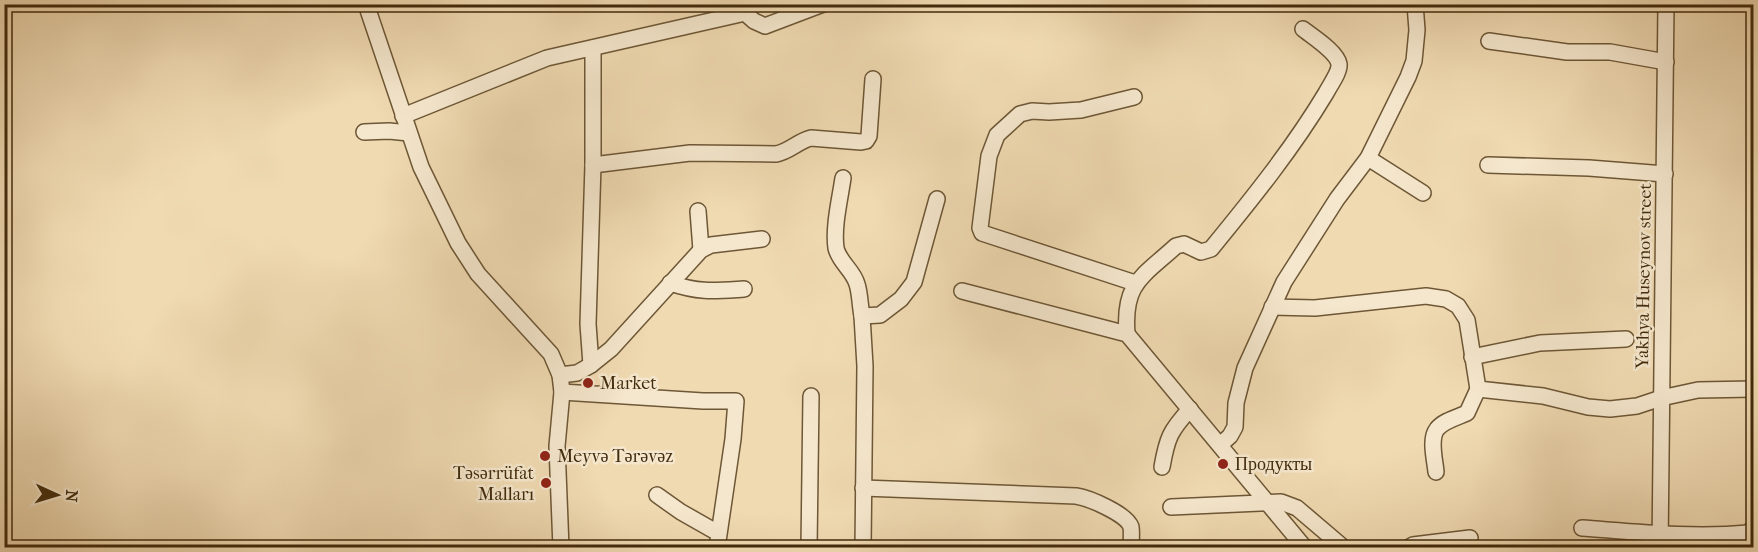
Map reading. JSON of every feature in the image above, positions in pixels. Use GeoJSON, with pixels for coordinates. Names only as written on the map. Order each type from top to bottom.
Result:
{"type":"FeatureCollection","features":[{"type":"Feature","properties":{"kind":"street"},"geometry":{"type":"LineString","coordinates":[[366,4],[421,167],[458,243],[478,274],[550,354],[560,375],[562,392],[557,446],[561,548]]}},
{"type":"Feature","properties":{"kind":"street"},"geometry":{"type":"LineString","coordinates":[[403,116],[547,58],[748,9],[754,21],[765,26],[823,4]]}},
{"type":"Feature","properties":{"kind":"street"},"geometry":{"type":"LineString","coordinates":[[1220,445],[1230,436],[1234,427],[1236,403],[1245,368],[1284,282],[1337,199],[1368,158],[1408,77],[1414,61],[1417,30],[1415,4]]}},
{"type":"Feature","properties":{"kind":"street","name":"Yakhya Huseynov street"},"geometry":{"type":"LineString","coordinates":[[1660,541],[1666,4]]}},
{"type":"Feature","properties":{"kind":"street"},"geometry":{"type":"LineString","coordinates":[[1126,334],[1127,302],[1135,283],[1176,246],[1184,244],[1201,252],[1211,249],[1305,128],[1339,68],[1339,61],[1336,55],[1303,29]]}},
{"type":"Feature","properties":{"kind":"street"},"geometry":{"type":"LineString","coordinates":[[1489,41],[1567,52],[1610,52],[1666,62]]}},
{"type":"Feature","properties":{"kind":"street"},"geometry":{"type":"LineString","coordinates":[[591,365],[588,324],[593,165],[593,48]]}},
{"type":"Feature","properties":{"kind":"street"},"geometry":{"type":"LineString","coordinates":[[593,165],[690,153],[776,154],[783,153],[805,139],[811,138],[866,141],[869,136],[873,79]]}},
{"type":"Feature","properties":{"kind":"street"},"geometry":{"type":"LineString","coordinates":[[1134,97],[1081,110],[1032,111],[1020,114],[997,135],[989,156],[980,228],[982,233],[1135,283]]}},
{"type":"Feature","properties":{"kind":"street"},"geometry":{"type":"LineString","coordinates":[[364,132],[409,133]]}},
{"type":"Feature","properties":{"kind":"street"},"geometry":{"type":"LineString","coordinates":[[1368,158],[1423,193]]}},
{"type":"Feature","properties":{"kind":"street"},"geometry":{"type":"LineString","coordinates":[[1488,165],[1589,168],[1665,174]]}},
{"type":"Feature","properties":{"kind":"street"},"geometry":{"type":"LineString","coordinates":[[843,178],[836,237],[837,250],[843,264],[852,273],[857,283],[864,339],[863,548]]}},
{"type":"Feature","properties":{"kind":"street"},"geometry":{"type":"LineString","coordinates":[[862,316],[880,315],[901,299],[914,282],[937,199]]}},
{"type":"Feature","properties":{"kind":"street"},"geometry":{"type":"LineString","coordinates":[[698,211],[701,250]]}},
{"type":"Feature","properties":{"kind":"street"},"geometry":{"type":"LineString","coordinates":[[560,375],[578,373],[610,349],[701,250],[711,244],[762,239]]}},
{"type":"Feature","properties":{"kind":"street"},"geometry":{"type":"LineString","coordinates":[[670,283],[690,290],[707,292],[744,289]]}},
{"type":"Feature","properties":{"kind":"street"},"geometry":{"type":"LineString","coordinates":[[962,291],[1126,334],[1305,548]]}},
{"type":"Feature","properties":{"kind":"street"},"geometry":{"type":"LineString","coordinates":[[1272,307],[1315,308],[1426,296],[1446,299],[1458,306],[1467,320],[1478,389],[1467,413],[1444,423],[1436,430],[1433,441],[1436,472]]}},
{"type":"Feature","properties":{"kind":"street"},"geometry":{"type":"LineString","coordinates":[[1472,357],[1540,343],[1626,339]]}},
{"type":"Feature","properties":{"kind":"street"},"geometry":{"type":"LineString","coordinates":[[1478,389],[1543,396],[1588,407],[1610,409],[1637,406],[1698,390],[1754,389]]}},
{"type":"Feature","properties":{"kind":"street"},"geometry":{"type":"LineString","coordinates":[[562,392],[736,401],[733,439],[718,540],[657,495]]}},
{"type":"Feature","properties":{"kind":"street"},"geometry":{"type":"LineString","coordinates":[[809,548],[811,396]]}},
{"type":"Feature","properties":{"kind":"street"},"geometry":{"type":"LineString","coordinates":[[1162,467],[1167,440],[1176,424],[1190,409]]}},
{"type":"Feature","properties":{"kind":"street"},"geometry":{"type":"LineString","coordinates":[[863,488],[1067,495],[1087,498],[1125,518],[1130,526],[1131,548]]}},
{"type":"Feature","properties":{"kind":"street"},"geometry":{"type":"LineString","coordinates":[[1171,507],[1281,502],[1297,508],[1344,548]]}},
{"type":"Feature","properties":{"kind":"street"},"geometry":{"type":"LineString","coordinates":[[1582,528],[1660,541],[1748,533],[1754,527]]}},
{"type":"Feature","properties":{"kind":"street"},"geometry":{"type":"LineString","coordinates":[[1408,548],[1413,544],[1470,538]]}},
{"type":"Feature","properties":{"kind":"place","name":"Market"},"geometry":{"type":"Point","coordinates":[588,383]}},
{"type":"Feature","properties":{"kind":"place","name":"Meyvə Tərəvəz"},"geometry":{"type":"Point","coordinates":[545,456]}},
{"type":"Feature","properties":{"kind":"place","name":"Продукты"},"geometry":{"type":"Point","coordinates":[1223,464]}},
{"type":"Feature","properties":{"kind":"place","name":"Təsərrüfat Malları"},"geometry":{"type":"Point","coordinates":[546,483]}}]}
